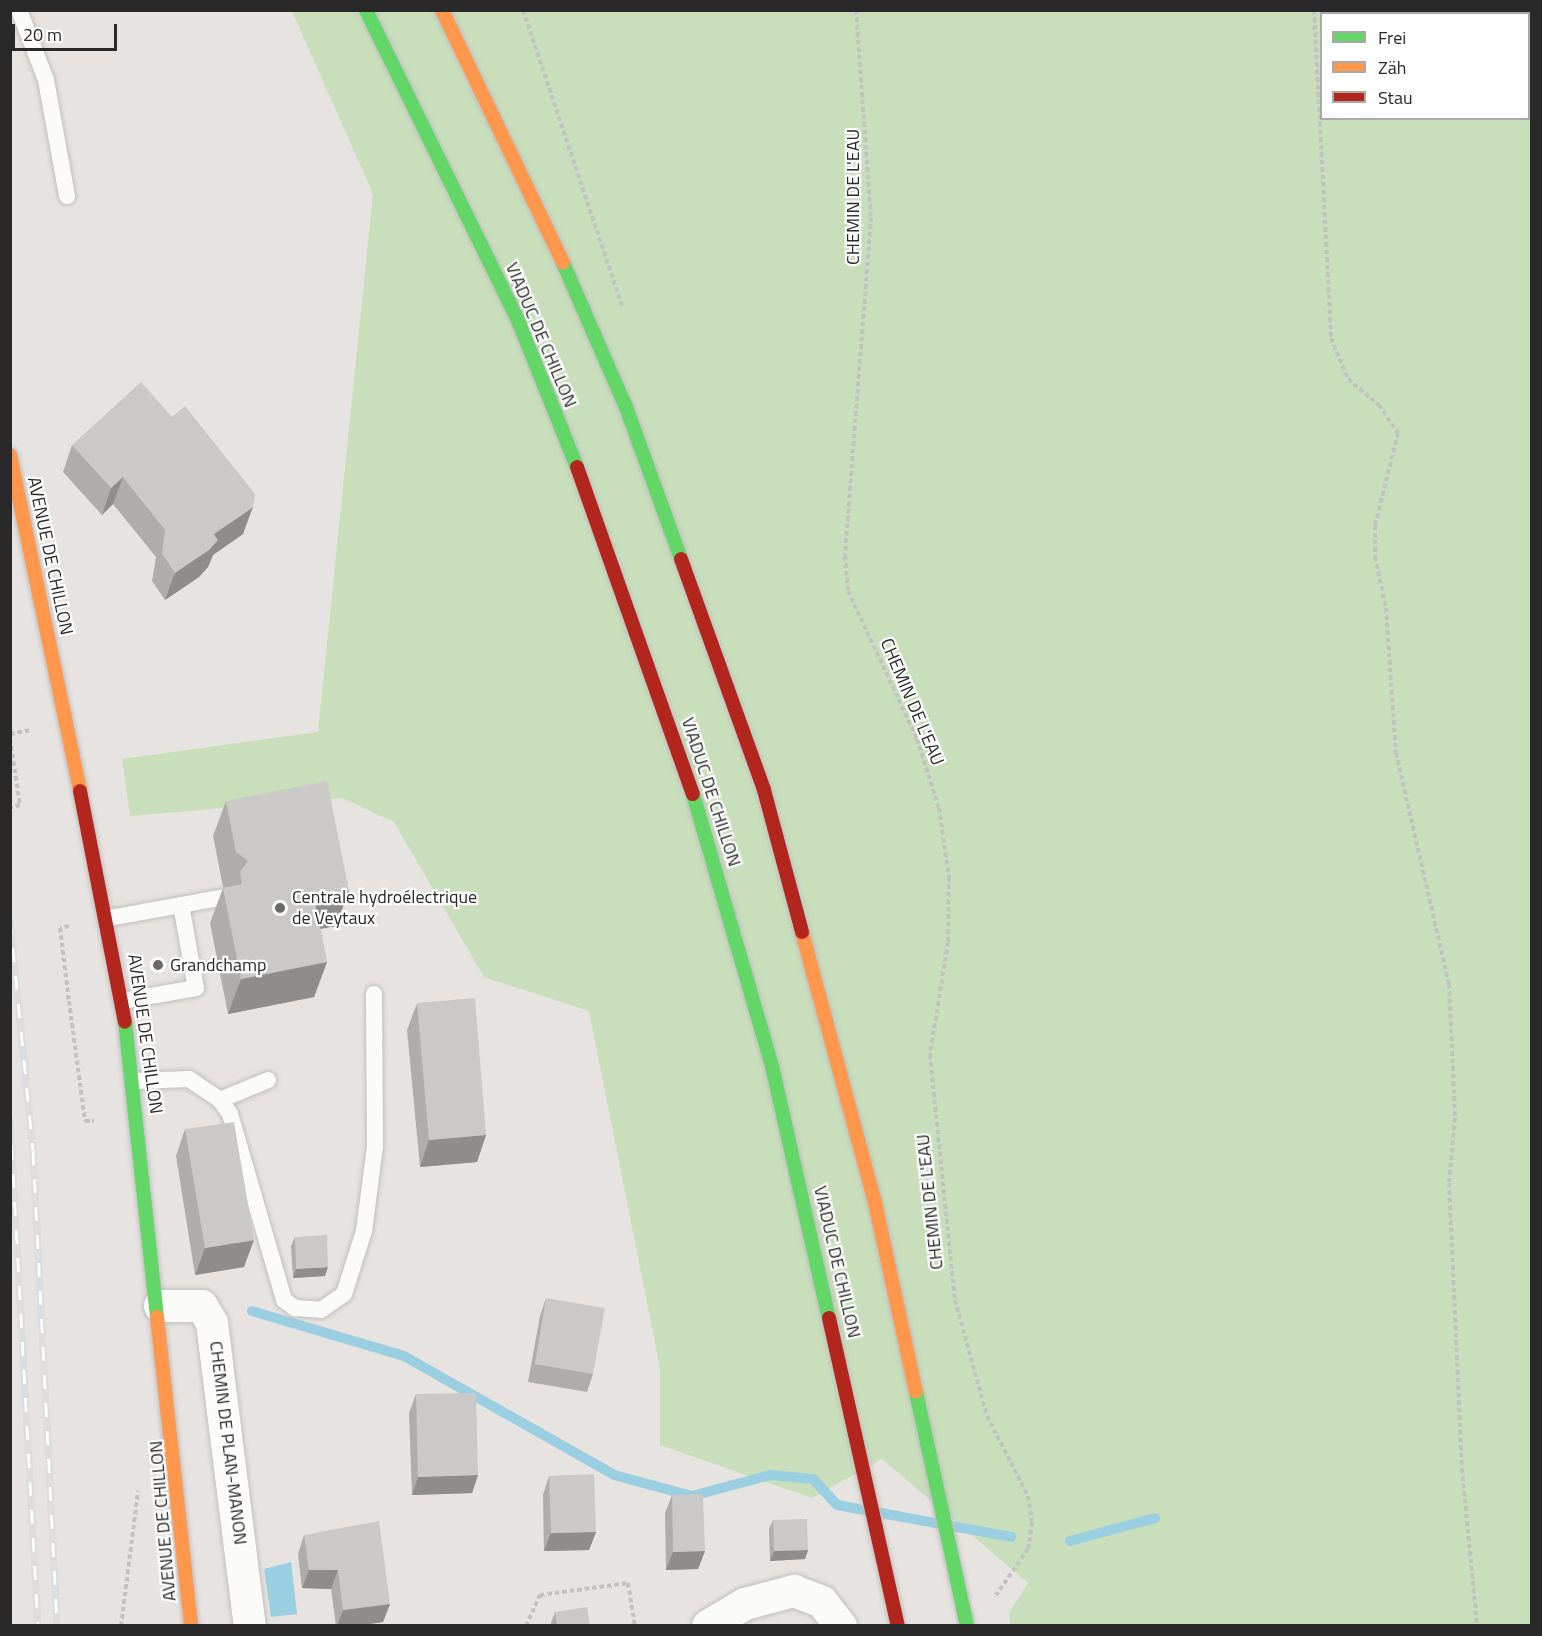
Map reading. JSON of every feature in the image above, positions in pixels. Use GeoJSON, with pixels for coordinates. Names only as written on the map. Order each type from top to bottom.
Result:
{"type":"FeatureCollection","features":[{"type":"Feature","properties":{"kind":"main road","name":"VIADUC DE CHILLON"},"geometry":{"type":"LineString","coordinates":[[366,10],[517,318],[608,546],[687,771],[772,1066],[898,1626]]}},
{"type":"Feature","properties":{"kind":"main road"},"geometry":{"type":"LineString","coordinates":[[442,10],[536,202],[626,407],[764,790],[874,1198],[967,1626]]}},
{"type":"Feature","properties":{"kind":"main road","name":"AVENUE DE CHILLON"},"geometry":{"type":"LineString","coordinates":[[10,455],[109,918],[123,1001],[135,1081],[160,1306],[191,1626]]}},
{"type":"Feature","properties":{"kind":"street","name":"CHEMIN DE PLAN-MANON"},"geometry":{"type":"LineString","coordinates":[[160,1306],[202,1306],[212,1323],[250,1626]]}},
{"type":"Feature","properties":{"kind":"street"},"geometry":{"type":"LineString","coordinates":[[708,1626],[745,1604],[794,1591],[822,1602],[841,1626]]}},
{"type":"Feature","properties":{"kind":"lane"},"geometry":{"type":"LineString","coordinates":[[19,10],[46,80],[67,196]]}},
{"type":"Feature","properties":{"kind":"lane"},"geometry":{"type":"LineString","coordinates":[[109,918],[225,897]]}},
{"type":"Feature","properties":{"kind":"lane"},"geometry":{"type":"LineString","coordinates":[[123,1001],[196,988],[181,905]]}},
{"type":"Feature","properties":{"kind":"lane"},"geometry":{"type":"LineString","coordinates":[[135,1081],[189,1079],[220,1100],[230,1114],[284,1300],[309,1311],[333,1304],[354,1270],[375,1146],[374,994]]}},
{"type":"Feature","properties":{"kind":"lane"},"geometry":{"type":"LineString","coordinates":[[220,1100],[268,1080]]}},
{"type":"Feature","properties":{"kind":"path","name":"CHEMIN DE L'EAU"},"geometry":{"type":"LineString","coordinates":[[856,10],[871,217],[844,555],[848,591],[917,739],[939,808],[947,865],[948,942],[930,1055],[955,1300],[987,1416],[1028,1496],[1032,1522],[1028,1549],[988,1606]]}},
{"type":"Feature","properties":{"kind":"path"},"geometry":{"type":"LineString","coordinates":[[1314,10],[1331,338],[1348,379],[1379,405],[1398,433],[1376,525],[1376,557],[1386,608],[1396,753],[1449,984],[1455,1118],[1449,1183],[1462,1469],[1477,1626]]}},
{"type":"Feature","properties":{"kind":"path"},"geometry":{"type":"LineString","coordinates":[[10,734],[31,730]]}},
{"type":"Feature","properties":{"kind":"path"},"geometry":{"type":"LineString","coordinates":[[10,740],[20,805],[11,807]]}},
{"type":"Feature","properties":{"kind":"path"},"geometry":{"type":"LineString","coordinates":[[69,926],[60,928],[71,1014],[85,1121],[94,1121]]}},
{"type":"Feature","properties":{"kind":"path"},"geometry":{"type":"LineString","coordinates":[[71,1014],[75,1010]]}},
{"type":"Feature","properties":{"kind":"path"},"geometry":{"type":"LineString","coordinates":[[121,1626],[138,1491]]}},
{"type":"Feature","properties":{"kind":"path"},"geometry":{"type":"LineString","coordinates":[[526,1626],[540,1595],[628,1583],[635,1626]]}},
{"type":"Feature","properties":{"kind":"green space"},"geometry":{"type":"Polygon","coordinates":[[[292,11],[1531,11],[1531,1625],[1010,1625],[1009,1613],[1028,1583],[882,1459],[812,1498],[660,1445],[660,1368],[589,1011],[484,977],[394,822],[342,798],[130,816],[122,759],[318,732],[373,194],[292,11]]]}},
{"type":"Feature","properties":{"kind":"water"},"geometry":{"type":"Polygon","coordinates":[[[291,1562],[297,1614],[271,1617],[264,1569],[291,1562]]]}},
{"type":"Feature","properties":{"kind":"building"},"geometry":{"type":"Polygon","coordinates":[[[141,382],[172,417],[185,406],[255,494],[253,507],[214,534],[218,540],[209,550],[175,573],[162,554],[165,530],[123,477],[111,488],[72,445],[141,382]]]}},
{"type":"Feature","properties":{"kind":"building","name":"Centrale hydroélectrique de Veytaux"},"geometry":{"type":"Polygon","coordinates":[[[327,781],[349,891],[314,897],[327,962],[241,979],[223,888],[242,884],[240,872],[248,861],[236,852],[226,801],[327,781]]]}},
{"type":"Feature","properties":{"kind":"building"},"geometry":{"type":"Polygon","coordinates":[[[475,998],[486,1135],[429,1140],[417,1003],[475,998]]]}},
{"type":"Feature","properties":{"kind":"building"},"geometry":{"type":"Polygon","coordinates":[[[234,1122],[254,1240],[205,1248],[185,1129],[234,1122]]]}},
{"type":"Feature","properties":{"kind":"building"},"geometry":{"type":"Polygon","coordinates":[[[327,1235],[328,1267],[296,1269],[295,1237],[327,1235]]]}},
{"type":"Feature","properties":{"kind":"building"},"geometry":{"type":"Polygon","coordinates":[[[546,1298],[605,1308],[593,1374],[535,1364],[546,1298]]]}},
{"type":"Feature","properties":{"kind":"building"},"geometry":{"type":"Polygon","coordinates":[[[476,1393],[478,1475],[418,1477],[416,1394],[476,1393]]]}},
{"type":"Feature","properties":{"kind":"building"},"geometry":{"type":"Polygon","coordinates":[[[594,1474],[596,1532],[551,1533],[549,1476],[594,1474]]]}},
{"type":"Feature","properties":{"kind":"building"},"geometry":{"type":"Polygon","coordinates":[[[703,1494],[705,1551],[673,1552],[672,1495],[703,1494]]]}},
{"type":"Feature","properties":{"kind":"building"},"geometry":{"type":"Polygon","coordinates":[[[807,1519],[808,1550],[774,1551],[773,1520],[807,1519]]]}},
{"type":"Feature","properties":{"kind":"building"},"geometry":{"type":"Polygon","coordinates":[[[379,1521],[390,1604],[343,1610],[338,1570],[309,1570],[304,1535],[379,1521]]]}},
{"type":"Feature","properties":{"kind":"building"},"geometry":{"type":"Polygon","coordinates":[[[587,1607],[590,1626],[557,1626],[555,1612],[587,1607]]]}},
{"type":"Feature","properties":{"kind":"waterway"},"geometry":{"type":"LineString","coordinates":[[252,1311],[404,1356],[614,1475],[692,1496],[770,1475],[813,1479],[837,1505],[1011,1537]]}},
{"type":"Feature","properties":{"kind":"waterway"},"geometry":{"type":"LineString","coordinates":[[1070,1541],[1155,1518]]}},
{"type":"Feature","properties":{"kind":"railway"},"geometry":{"type":"LineString","coordinates":[[10,920],[33,1151],[57,1626]]}},
{"type":"Feature","properties":{"kind":"railway"},"geometry":{"type":"LineString","coordinates":[[10,1118],[38,1626]]}},
{"type":"Feature","properties":{"kind":"traffic: fast"},"geometry":{"type":"LineString","coordinates":[[366,10],[517,318],[577,467]]}},
{"type":"Feature","properties":{"kind":"traffic: fast"},"geometry":{"type":"LineString","coordinates":[[563,263],[626,407],[681,559]]}},
{"type":"Feature","properties":{"kind":"traffic: fast"},"geometry":{"type":"LineString","coordinates":[[693,794],[772,1066],[829,1318]]}},
{"type":"Feature","properties":{"kind":"traffic: fast"},"geometry":{"type":"LineString","coordinates":[[125,1022],[157,1317]]}},
{"type":"Feature","properties":{"kind":"traffic: fast"},"geometry":{"type":"LineString","coordinates":[[916,1392],[967,1626]]}},
{"type":"Feature","properties":{"kind":"traffic: slow"},"geometry":{"type":"LineString","coordinates":[[442,10],[563,263]]}},
{"type":"Feature","properties":{"kind":"traffic: slow"},"geometry":{"type":"LineString","coordinates":[[10,455],[80,791]]}},
{"type":"Feature","properties":{"kind":"traffic: slow"},"geometry":{"type":"LineString","coordinates":[[802,932],[874,1198],[916,1392]]}},
{"type":"Feature","properties":{"kind":"traffic: slow"},"geometry":{"type":"LineString","coordinates":[[157,1317],[191,1626]]}},
{"type":"Feature","properties":{"kind":"traffic: jam"},"geometry":{"type":"LineString","coordinates":[[577,467],[693,794]]}},
{"type":"Feature","properties":{"kind":"traffic: jam"},"geometry":{"type":"LineString","coordinates":[[681,559],[764,790],[802,932]]}},
{"type":"Feature","properties":{"kind":"traffic: jam"},"geometry":{"type":"LineString","coordinates":[[80,791],[125,1022]]}},
{"type":"Feature","properties":{"kind":"traffic: jam"},"geometry":{"type":"LineString","coordinates":[[829,1318],[898,1626]]}},
{"type":"Feature","properties":{"kind":"place","name":"Centrale hydroélectrique de Veytaux"},"geometry":{"type":"Point","coordinates":[280,908]}},
{"type":"Feature","properties":{"kind":"place","name":"Grandchamp"},"geometry":{"type":"Point","coordinates":[158,965]}}]}
